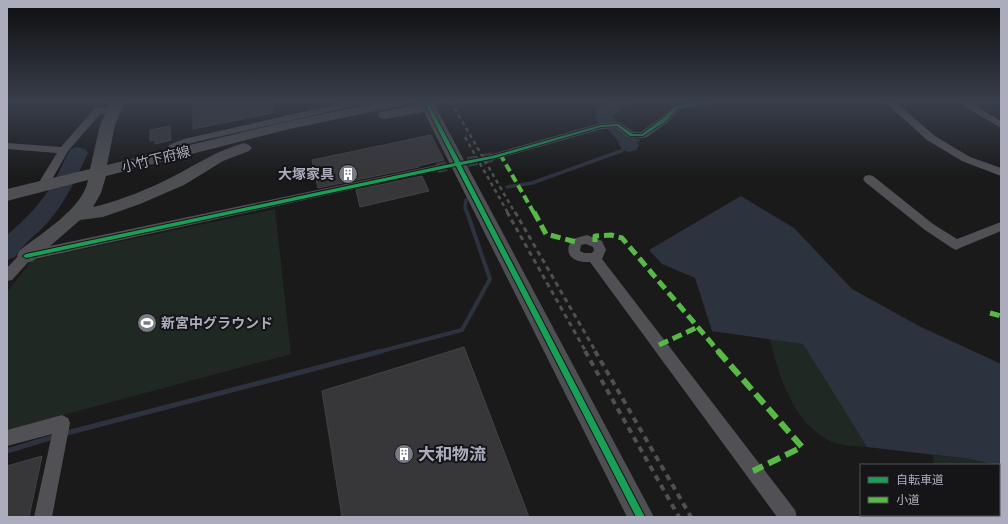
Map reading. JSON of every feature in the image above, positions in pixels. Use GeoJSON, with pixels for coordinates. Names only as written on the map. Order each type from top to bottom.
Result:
{"type":"FeatureCollection","features":[{"type":"Feature","properties":{"kind":"street"},"geometry":{"type":"LineString","coordinates":[[46,186],[64,150],[84,126]]}},
{"type":"Feature","properties":{"kind":"street"},"geometry":{"type":"LineString","coordinates":[[7,275],[26,256],[75,215],[92,193],[98,174],[104,136],[108,126]]}},
{"type":"Feature","properties":{"kind":"street"},"geometry":{"type":"LineString","coordinates":[[162,157],[175,146],[188,141],[248,126]]}},
{"type":"Feature","properties":{"kind":"street","name":"小竹下府線"},"geometry":{"type":"LineString","coordinates":[[7,195],[290,126]]}},
{"type":"Feature","properties":{"kind":"street"},"geometry":{"type":"LineString","coordinates":[[75,215],[103,211],[153,192],[178,181],[204,164],[232,151],[329,126]]}},
{"type":"Feature","properties":{"kind":"street"},"geometry":{"type":"LineString","coordinates":[[439,126],[641,517]]}},
{"type":"Feature","properties":{"kind":"street"},"geometry":{"type":"LineString","coordinates":[[493,157],[599,126]]}},
{"type":"Feature","properties":{"kind":"street"},"geometry":{"type":"LineString","coordinates":[[620,126],[632,135],[643,135],[655,126]]}},
{"type":"Feature","properties":{"kind":"street"},"geometry":{"type":"LineString","coordinates":[[918,126],[931,138],[966,159],[1001,172]]}},
{"type":"Feature","properties":{"kind":"street"},"geometry":{"type":"LineString","coordinates":[[7,146],[64,150]]}},
{"type":"Feature","properties":{"kind":"street"},"geometry":{"type":"LineString","coordinates":[[26,256],[437,168]]}},
{"type":"Feature","properties":{"kind":"street"},"geometry":{"type":"LineString","coordinates":[[869,179],[929,227],[956,244],[1001,226]]}},
{"type":"Feature","properties":{"kind":"street"},"geometry":{"type":"LineString","coordinates":[[594,258],[788,517]]}},
{"type":"Feature","properties":{"kind":"street"},"geometry":{"type":"LineString","coordinates":[[7,438],[62,423],[43,517]]}},
{"type":"Feature","properties":{"kind":"shaded area"},"geometry":{"type":"Polygon","coordinates":[[[741,196],[794,228],[852,289],[919,326],[1001,364],[1001,467],[1000,464],[990,464],[971,459],[867,447],[803,344],[712,331],[695,278],[662,264],[649,250],[741,196]]]}},
{"type":"Feature","properties":{"kind":"shaded area","name":"新宮中グラウンド"},"geometry":{"type":"Polygon","coordinates":[[[275,209],[291,354],[7,430],[7,292],[32,260],[275,209]]]}},
{"type":"Feature","properties":{"kind":"shaded area"},"geometry":{"type":"Polygon","coordinates":[[[770,339],[803,344],[867,447],[832,442],[805,421],[796,409],[783,382],[770,339]]]}},
{"type":"Feature","properties":{"kind":"shaded area"},"geometry":{"type":"Polygon","coordinates":[[[933,455],[971,459],[991,464],[934,464],[933,455]]]}},
{"type":"Feature","properties":{"kind":"building"},"geometry":{"type":"Polygon","coordinates":[[[170,126],[171,140],[155,144],[155,140],[150,141],[150,130],[170,126]]]}},
{"type":"Feature","properties":{"kind":"building"},"geometry":{"type":"Polygon","coordinates":[[[193,126],[206,126],[193,129],[193,126]]]}},
{"type":"Feature","properties":{"kind":"building","name":"大塚家具"},"geometry":{"type":"Polygon","coordinates":[[[431,135],[444,160],[418,166],[419,167],[318,188],[312,160],[431,135]]]}},
{"type":"Feature","properties":{"kind":"building"},"geometry":{"type":"Polygon","coordinates":[[[422,176],[429,191],[360,207],[356,190],[422,176]]]}},
{"type":"Feature","properties":{"kind":"building","name":"大和物流"},"geometry":{"type":"Polygon","coordinates":[[[464,347],[529,517],[342,517],[322,391],[464,347]]]}},
{"type":"Feature","properties":{"kind":"building"},"geometry":{"type":"Polygon","coordinates":[[[42,456],[29,517],[7,517],[7,466],[42,456]]]}},
{"type":"Feature","properties":{"kind":"waterway"},"geometry":{"type":"LineString","coordinates":[[616,128],[626,138],[629,146]]}},
{"type":"Feature","properties":{"kind":"waterway"},"geometry":{"type":"LineString","coordinates":[[507,187],[532,183],[621,151],[638,140]]}},
{"type":"Feature","properties":{"kind":"waterway"},"geometry":{"type":"LineString","coordinates":[[7,251],[9,246],[42,215],[58,193],[78,153]]}},
{"type":"Feature","properties":{"kind":"waterway"},"geometry":{"type":"LineString","coordinates":[[466,200],[465,208],[467,213]]}},
{"type":"Feature","properties":{"kind":"waterway"},"geometry":{"type":"LineString","coordinates":[[378,352],[462,330],[490,279],[467,212]]}},
{"type":"Feature","properties":{"kind":"waterway"},"geometry":{"type":"LineString","coordinates":[[63,434],[382,351]]}},
{"type":"Feature","properties":{"kind":"waterway"},"geometry":{"type":"LineString","coordinates":[[7,451],[56,436]]}},
{"type":"Feature","properties":{"kind":"tunnel"},"geometry":{"type":"LineString","coordinates":[[437,168],[493,157]]}},
{"type":"Feature","properties":{"kind":"railway"},"geometry":{"type":"LineString","coordinates":[[465,126],[515,213]]}},
{"type":"Feature","properties":{"kind":"railway"},"geometry":{"type":"LineString","coordinates":[[465,137],[508,213]]}},
{"type":"Feature","properties":{"kind":"railway"},"geometry":{"type":"LineString","coordinates":[[507,212],[586,352]]}},
{"type":"Feature","properties":{"kind":"railway"},"geometry":{"type":"LineString","coordinates":[[515,212],[596,352]]}},
{"type":"Feature","properties":{"kind":"railway"},"geometry":{"type":"LineString","coordinates":[[585,351],[679,517]]}},
{"type":"Feature","properties":{"kind":"railway"},"geometry":{"type":"LineString","coordinates":[[595,351],[691,517]]}},
{"type":"Feature","properties":{"kind":"marked path"},"geometry":{"type":"LineString","coordinates":[[500,154],[546,234],[576,242]]}},
{"type":"Feature","properties":{"kind":"marked path"},"geometry":{"type":"LineString","coordinates":[[595,242],[595,236],[611,235],[622,238],[802,447],[753,471]]}},
{"type":"Feature","properties":{"kind":"marked path"},"geometry":{"type":"LineString","coordinates":[[990,313],[1001,316]]}},
{"type":"Feature","properties":{"kind":"marked path"},"geometry":{"type":"LineString","coordinates":[[659,345],[698,327]]}},
{"type":"Feature","properties":{"kind":"cycle path"},"geometry":{"type":"LineString","coordinates":[[439,126],[641,517]]}},
{"type":"Feature","properties":{"kind":"cycle path"},"geometry":{"type":"LineString","coordinates":[[26,256],[493,157],[599,126]]}},
{"type":"Feature","properties":{"kind":"cycle path"},"geometry":{"type":"LineString","coordinates":[[620,126],[632,135],[643,135],[655,126]]}},
{"type":"Feature","properties":{"kind":"place","name":"大塚家具"},"geometry":{"type":"Point","coordinates":[348,174]}},
{"type":"Feature","properties":{"kind":"place","name":"新宮中グラウンド"},"geometry":{"type":"Point","coordinates":[147,323]}},
{"type":"Feature","properties":{"kind":"place","name":"大和物流"},"geometry":{"type":"Point","coordinates":[404,454]}}]}
